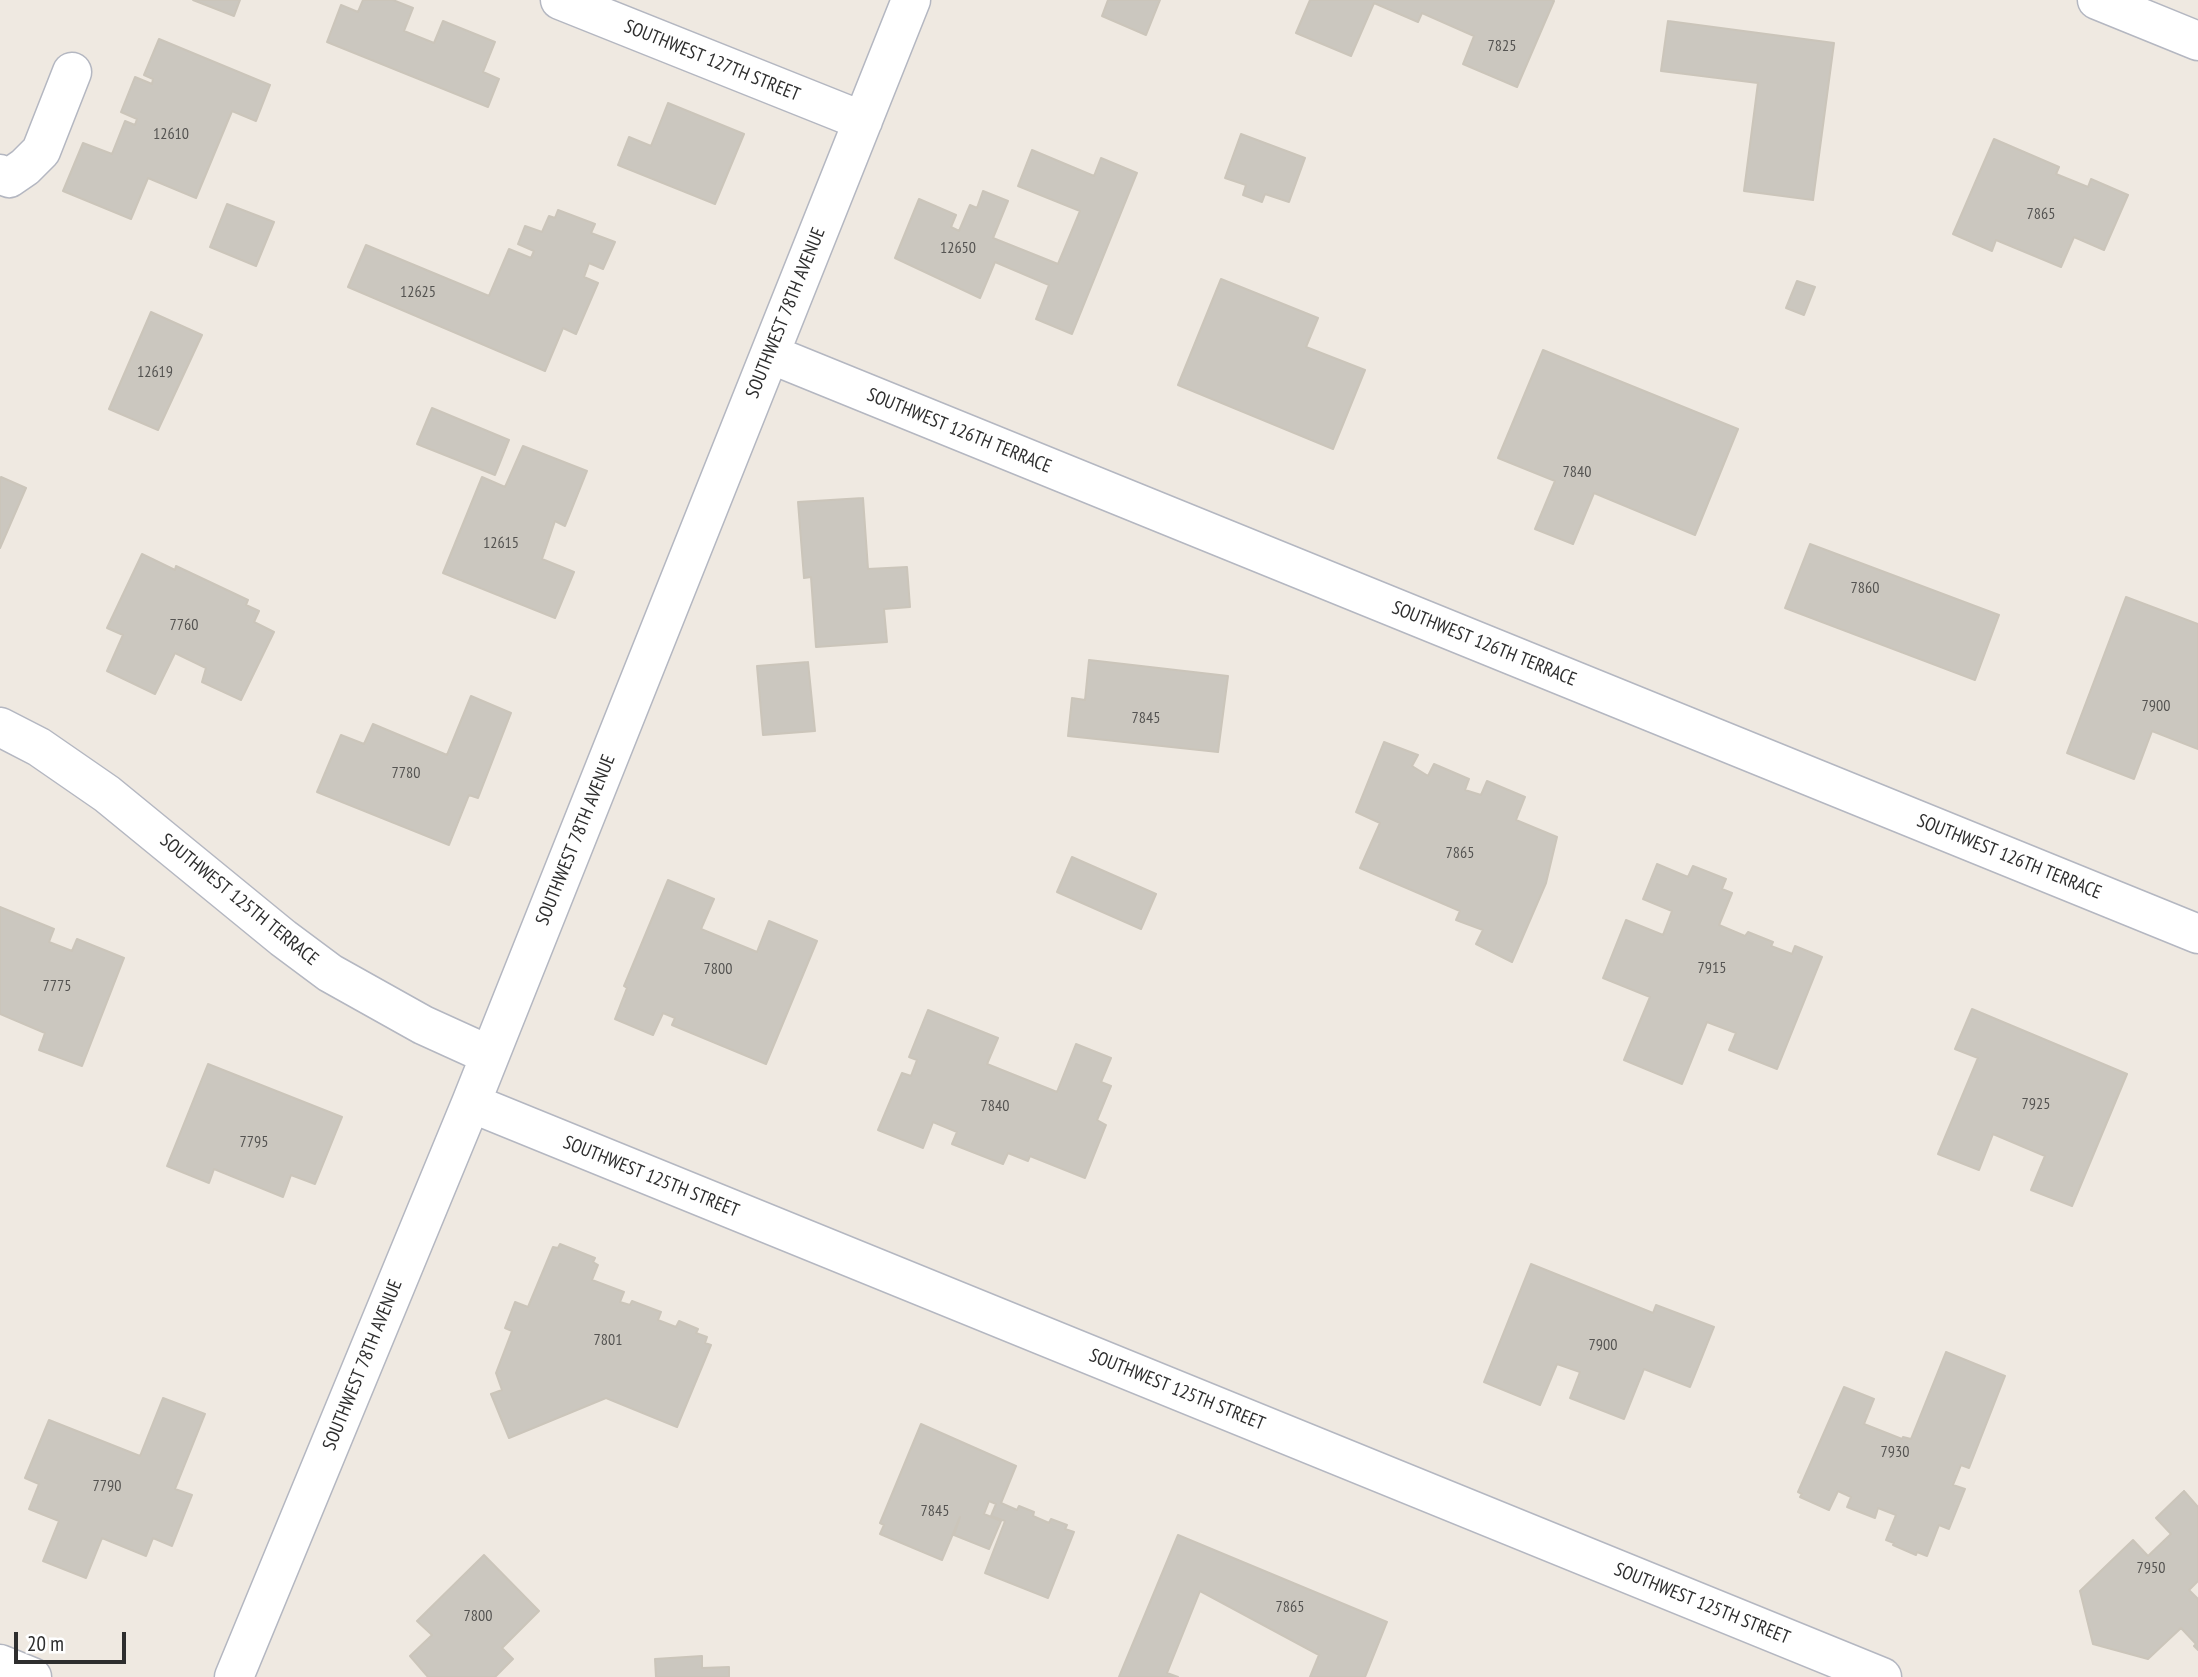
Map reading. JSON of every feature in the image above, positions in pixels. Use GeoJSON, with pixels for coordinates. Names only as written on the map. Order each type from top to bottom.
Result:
{"type":"FeatureCollection","features":[{"type":"Feature","properties":{"kind":"street","name":"SOUTHWEST 127TH STREET"},"geometry":{"type":"LineString","coordinates":[[560,0],[863,121]]}},
{"type":"Feature","properties":{"kind":"street","name":"SOUTHWEST 78TH AVENUE"},"geometry":{"type":"LineString","coordinates":[[234,1677],[471,1103],[911,0]]}},
{"type":"Feature","properties":{"kind":"street"},"geometry":{"type":"LineString","coordinates":[[2097,0],[2198,41]]}},
{"type":"Feature","properties":{"kind":"street"},"geometry":{"type":"LineString","coordinates":[[0,174],[9,178],[41,151],[72,72]]}},
{"type":"Feature","properties":{"kind":"street","name":"SOUTHWEST 126TH TERRACE"},"geometry":{"type":"LineString","coordinates":[[770,354],[2198,934]]}},
{"type":"Feature","properties":{"kind":"street","name":"SOUTHWEST 125TH TERRACE"},"geometry":{"type":"LineString","coordinates":[[0,727],[73,768],[330,973],[423,1025],[489,1055]]}},
{"type":"Feature","properties":{"kind":"street","name":"SOUTHWEST 125TH STREET"},"geometry":{"type":"LineString","coordinates":[[471,1103],[1882,1677]]}},
{"type":"Feature","properties":{"kind":"street"},"geometry":{"type":"LineString","coordinates":[[0,1664],[32,1677]]}},
{"type":"Feature","properties":{"kind":"building"},"geometry":{"type":"Polygon","coordinates":[[[193,0],[240,0],[234,16],[193,0]]]}},
{"type":"Feature","properties":{"kind":"building"},"geometry":{"type":"Polygon","coordinates":[[[363,0],[393,0],[413,8],[404,31],[434,43],[443,21],[495,42],[483,72],[499,79],[488,107],[327,42],[341,5],[358,12],[363,0]]]}},
{"type":"Feature","properties":{"kind":"building"},"geometry":{"type":"Polygon","coordinates":[[[1108,0],[1160,0],[1146,35],[1102,16],[1108,0]]]}},
{"type":"Feature","properties":{"kind":"building"},"geometry":{"type":"Polygon","coordinates":[[[1310,0],[1554,1],[1517,87],[1463,64],[1474,36],[1422,13],[1418,22],[1374,3],[1351,56],[1296,33],[1310,0]]]}},
{"type":"Feature","properties":{"kind":"building"},"geometry":{"type":"Polygon","coordinates":[[[1668,21],[1834,43],[1813,200],[1744,191],[1758,83],[1661,71],[1668,21]]]}},
{"type":"Feature","properties":{"kind":"building"},"geometry":{"type":"Polygon","coordinates":[[[159,39],[270,85],[256,121],[232,111],[196,198],[148,178],[131,219],[63,191],[83,143],[112,154],[125,121],[135,125],[137,119],[121,112],[135,77],[152,84],[153,79],[144,75],[159,39]]]}},
{"type":"Feature","properties":{"kind":"building"},"geometry":{"type":"Polygon","coordinates":[[[668,103],[744,134],[715,204],[618,165],[629,137],[651,146],[668,103]]]}},
{"type":"Feature","properties":{"kind":"building"},"geometry":{"type":"Polygon","coordinates":[[[1241,134],[1305,158],[1289,202],[1265,194],[1262,202],[1243,195],[1246,185],[1225,178],[1241,134]]]}},
{"type":"Feature","properties":{"kind":"building"},"geometry":{"type":"Polygon","coordinates":[[[1994,139],[2059,167],[2056,174],[2088,187],[2091,179],[2128,195],[2104,250],[2074,237],[2061,267],[1996,240],[1992,251],[1953,234],[1994,139]]]}},
{"type":"Feature","properties":{"kind":"building"},"geometry":{"type":"Polygon","coordinates":[[[1032,150],[1094,176],[1101,158],[1137,173],[1072,334],[1036,319],[1049,285],[995,262],[980,298],[895,258],[919,199],[956,215],[951,227],[959,231],[970,205],[977,208],[983,191],[1008,201],[993,238],[1058,264],[1080,211],[1018,186],[1032,150]]]}},
{"type":"Feature","properties":{"kind":"building"},"geometry":{"type":"Polygon","coordinates":[[[227,204],[274,222],[256,266],[210,247],[227,204]]]}},
{"type":"Feature","properties":{"kind":"building"},"geometry":{"type":"Polygon","coordinates":[[[558,210],[595,224],[591,233],[615,242],[603,269],[589,263],[584,277],[598,283],[576,334],[563,328],[545,371],[348,287],[366,245],[489,296],[509,249],[531,258],[534,251],[518,244],[525,226],[542,232],[549,216],[555,218],[558,210]]]}},
{"type":"Feature","properties":{"kind":"building"},"geometry":{"type":"Polygon","coordinates":[[[1221,279],[1318,318],[1306,347],[1365,370],[1333,449],[1178,385],[1221,279]]]}},
{"type":"Feature","properties":{"kind":"building"},"geometry":{"type":"Polygon","coordinates":[[[1797,281],[1815,287],[1804,315],[1786,308],[1797,281]]]}},
{"type":"Feature","properties":{"kind":"building"},"geometry":{"type":"Polygon","coordinates":[[[151,312],[202,335],[158,430],[109,409],[151,312]]]}},
{"type":"Feature","properties":{"kind":"building"},"geometry":{"type":"Polygon","coordinates":[[[1543,350],[1738,429],[1695,535],[1594,493],[1573,544],[1535,529],[1555,481],[1498,458],[1543,350]]]}},
{"type":"Feature","properties":{"kind":"building"},"geometry":{"type":"Polygon","coordinates":[[[432,408],[509,440],[495,475],[417,444],[432,408]]]}},
{"type":"Feature","properties":{"kind":"building"},"geometry":{"type":"Polygon","coordinates":[[[523,446],[587,471],[565,526],[555,521],[542,559],[574,572],[555,618],[443,573],[482,477],[505,487],[523,446]]]}},
{"type":"Feature","properties":{"kind":"building"},"geometry":{"type":"Polygon","coordinates":[[[1,477],[26,488],[0,548],[0,480],[1,477]]]}},
{"type":"Feature","properties":{"kind":"building"},"geometry":{"type":"Polygon","coordinates":[[[863,498],[868,569],[907,567],[910,607],[884,609],[887,642],[816,647],[811,577],[804,578],[798,502],[863,498]]]}},
{"type":"Feature","properties":{"kind":"building"},"geometry":{"type":"Polygon","coordinates":[[[1810,544],[1999,615],[1975,680],[1785,608],[1810,544]]]}},
{"type":"Feature","properties":{"kind":"building"},"geometry":{"type":"Polygon","coordinates":[[[142,554],[175,570],[176,566],[248,600],[246,605],[259,611],[254,622],[274,632],[241,700],[202,682],[206,668],[175,653],[155,694],[107,671],[123,635],[107,628],[142,554]]]}},
{"type":"Feature","properties":{"kind":"building"},"geometry":{"type":"Polygon","coordinates":[[[2126,597],[2198,624],[2198,749],[2152,731],[2134,779],[2067,753],[2126,597]]]}},
{"type":"Feature","properties":{"kind":"building"},"geometry":{"type":"Polygon","coordinates":[[[1089,660],[1228,676],[1218,752],[1068,736],[1072,698],[1085,700],[1089,660]]]}},
{"type":"Feature","properties":{"kind":"building"},"geometry":{"type":"Polygon","coordinates":[[[808,662],[815,731],[763,735],[757,666],[808,662]]]}},
{"type":"Feature","properties":{"kind":"building"},"geometry":{"type":"Polygon","coordinates":[[[471,696],[511,713],[478,798],[469,795],[449,845],[317,792],[341,735],[364,744],[373,724],[447,755],[471,696]]]}},
{"type":"Feature","properties":{"kind":"building"},"geometry":{"type":"Polygon","coordinates":[[[1384,742],[1418,755],[1412,766],[1428,776],[1434,764],[1469,779],[1465,790],[1481,795],[1487,781],[1525,797],[1516,820],[1557,837],[1546,883],[1512,962],[1476,944],[1483,930],[1456,920],[1460,911],[1360,868],[1380,823],[1356,812],[1384,742]]]}},
{"type":"Feature","properties":{"kind":"building"},"geometry":{"type":"Polygon","coordinates":[[[1072,857],[1156,894],[1141,929],[1057,892],[1072,857]]]}},
{"type":"Feature","properties":{"kind":"building"},"geometry":{"type":"Polygon","coordinates":[[[1657,864],[1688,877],[1693,866],[1726,879],[1722,889],[1732,893],[1719,925],[1745,936],[1748,932],[1773,942],[1771,946],[1792,954],[1795,946],[1822,957],[1777,1069],[1729,1050],[1736,1033],[1707,1022],[1682,1084],[1624,1060],[1650,997],[1603,978],[1626,920],[1663,935],[1672,911],[1643,899],[1657,864]]]}},
{"type":"Feature","properties":{"kind":"building"},"geometry":{"type":"Polygon","coordinates":[[[668,880],[714,899],[701,929],[757,952],[769,921],[817,941],[766,1064],[672,1025],[675,1018],[663,1013],[653,1035],[615,1019],[627,988],[624,986],[668,880]]]}},
{"type":"Feature","properties":{"kind":"building"},"geometry":{"type":"Polygon","coordinates":[[[0,907],[54,929],[49,942],[72,951],[77,939],[124,958],[82,1066],[39,1050],[45,1033],[0,1014],[0,907]]]}},
{"type":"Feature","properties":{"kind":"building"},"geometry":{"type":"Polygon","coordinates":[[[1972,1009],[2127,1074],[2072,1206],[2031,1190],[2045,1156],[1993,1134],[1979,1170],[1938,1154],[1978,1058],[1955,1049],[1972,1009]]]}},
{"type":"Feature","properties":{"kind":"building"},"geometry":{"type":"Polygon","coordinates":[[[928,1010],[998,1038],[987,1064],[1057,1092],[1076,1044],[1111,1058],[1101,1082],[1111,1086],[1097,1120],[1106,1125],[1085,1178],[1030,1156],[1028,1161],[1008,1153],[1003,1164],[952,1144],[957,1132],[933,1122],[923,1148],[878,1130],[902,1073],[911,1076],[917,1060],[909,1057],[928,1010]]]}},
{"type":"Feature","properties":{"kind":"building"},"geometry":{"type":"Polygon","coordinates":[[[208,1064],[342,1117],[315,1184],[291,1175],[283,1197],[214,1169],[209,1183],[167,1166],[208,1064]]]}},
{"type":"Feature","properties":{"kind":"building"},"geometry":{"type":"Polygon","coordinates":[[[560,1244],[595,1258],[593,1262],[598,1265],[592,1280],[624,1292],[620,1302],[630,1305],[632,1301],[661,1312],[658,1320],[676,1327],[679,1321],[698,1329],[696,1333],[707,1337],[705,1343],[711,1345],[677,1427],[606,1398],[509,1438],[491,1394],[502,1390],[496,1373],[512,1331],[505,1328],[515,1302],[528,1307],[553,1247],[558,1248],[560,1244]]]}},
{"type":"Feature","properties":{"kind":"building"},"geometry":{"type":"Polygon","coordinates":[[[1531,1264],[1653,1313],[1656,1305],[1714,1327],[1690,1387],[1644,1369],[1624,1419],[1570,1398],[1580,1372],[1557,1364],[1540,1405],[1484,1382],[1531,1264]]]}},
{"type":"Feature","properties":{"kind":"building"},"geometry":{"type":"Polygon","coordinates":[[[1946,1352],[2005,1376],[1969,1468],[1961,1465],[1953,1485],[1965,1489],[1949,1529],[1939,1525],[1927,1556],[1917,1552],[1916,1555],[1886,1540],[1896,1515],[1878,1508],[1875,1518],[1847,1507],[1851,1497],[1838,1491],[1829,1510],[1800,1497],[1802,1494],[1798,1492],[1844,1387],[1874,1399],[1864,1424],[1902,1439],[1911,1439],[1946,1352]]]}},
{"type":"Feature","properties":{"kind":"building"},"geometry":{"type":"Polygon","coordinates":[[[163,1398],[205,1414],[175,1489],[192,1495],[172,1546],[153,1538],[146,1556],[102,1538],[86,1578],[43,1561],[59,1521],[29,1509],[39,1484],[25,1478],[49,1420],[140,1456],[163,1398]]]}},
{"type":"Feature","properties":{"kind":"building"},"geometry":{"type":"Polygon","coordinates":[[[921,1424],[1016,1466],[1001,1503],[1017,1510],[1019,1506],[1034,1512],[1033,1516],[1049,1523],[1051,1519],[1067,1525],[1065,1529],[1074,1532],[1048,1598],[985,1573],[1005,1521],[991,1516],[996,1504],[989,1501],[984,1514],[1001,1521],[989,1549],[954,1535],[960,1517],[942,1560],[880,1534],[884,1525],[880,1523],[921,1424]]]}},
{"type":"Feature","properties":{"kind":"building"},"geometry":{"type":"Polygon","coordinates":[[[2184,1491],[2198,1507],[2198,1581],[2189,1590],[2198,1599],[2198,1650],[2181,1628],[2148,1659],[2093,1644],[2080,1591],[2133,1540],[2148,1556],[2171,1534],[2156,1518],[2184,1491]]]}},
{"type":"Feature","properties":{"kind":"building"},"geometry":{"type":"Polygon","coordinates":[[[1178,1535],[1387,1622],[1365,1677],[1310,1677],[1319,1655],[1200,1591],[1167,1673],[1178,1677],[1119,1677],[1178,1535]]]}},
{"type":"Feature","properties":{"kind":"building"},"geometry":{"type":"Polygon","coordinates":[[[484,1555],[539,1611],[502,1648],[513,1659],[495,1677],[428,1677],[410,1656],[432,1635],[417,1621],[484,1555]]]}},
{"type":"Feature","properties":{"kind":"building"},"geometry":{"type":"Polygon","coordinates":[[[702,1656],[702,1668],[729,1667],[729,1677],[656,1677],[655,1659],[702,1656]]]}}]}
